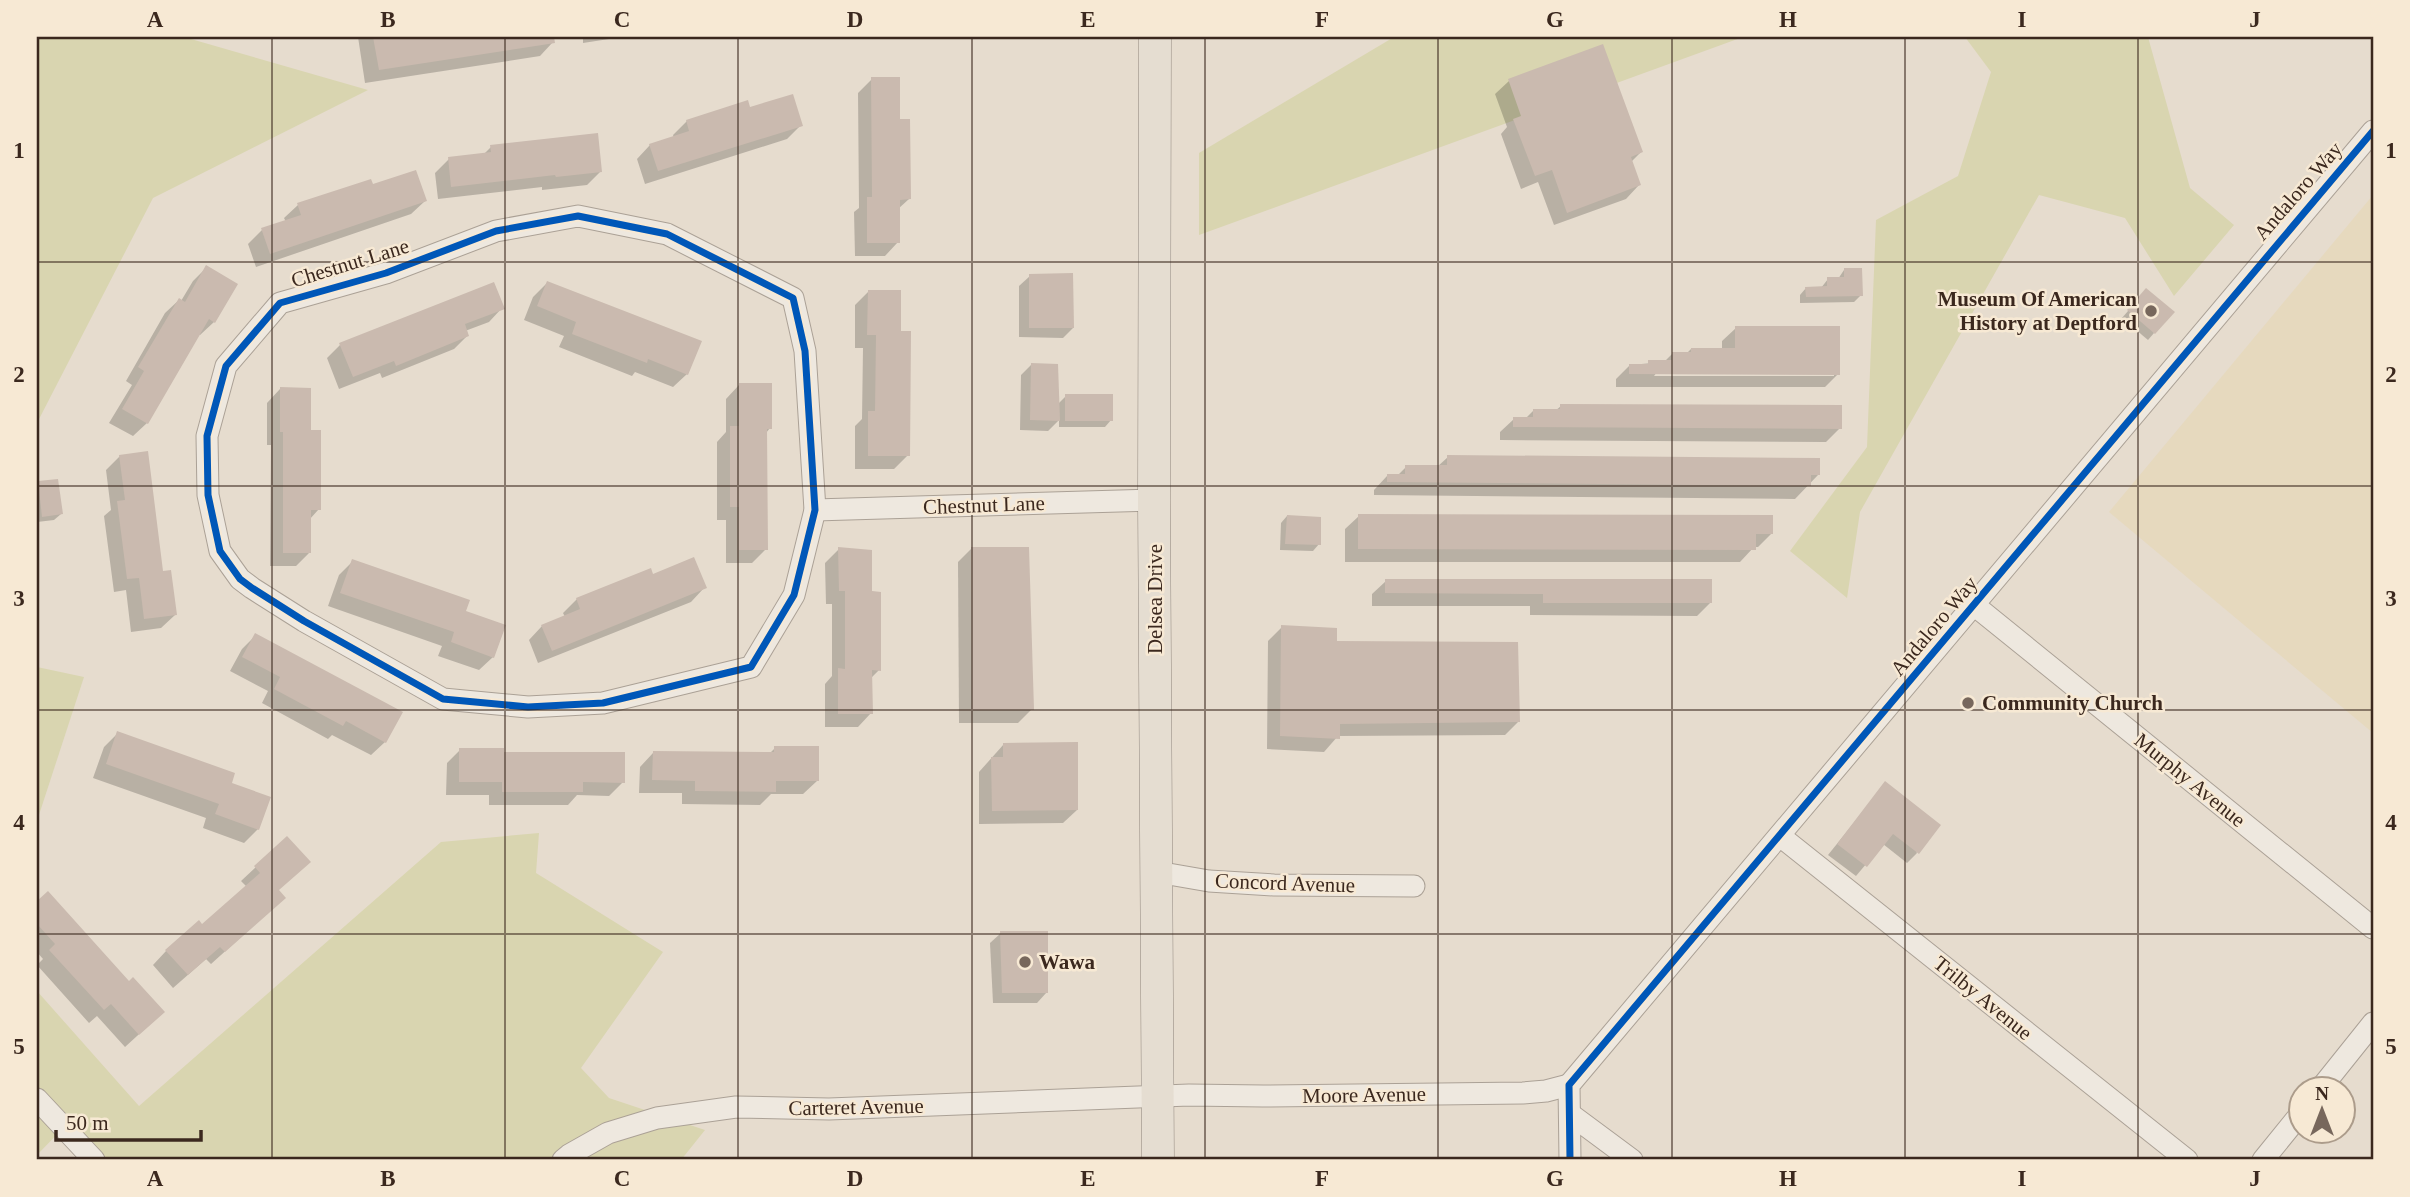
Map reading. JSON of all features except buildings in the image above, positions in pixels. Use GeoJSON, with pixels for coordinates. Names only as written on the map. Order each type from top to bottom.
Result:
{"type":"FeatureCollection","features":[{"type":"Feature","properties":{"kind":"main road","name":"Delsea Drive"},"geometry":{"type":"LineString","coordinates":[[1155,37],[1154,500],[1158,1160]]}},
{"type":"Feature","properties":{"kind":"street","name":"Andaloro Way"},"geometry":{"type":"LineString","coordinates":[[1569,1085],[2373,131]]}},
{"type":"Feature","properties":{"kind":"street","name":"Chestnut Lane"},"geometry":{"type":"LineString","coordinates":[[578,216],[667,234],[793,298],[804,351],[815,510],[794,595],[751,667],[603,703],[528,707],[443,699],[304,621],[240,579],[220,551],[208,495],[208,436],[226,366],[280,303],[386,273],[496,231],[578,216]]}},
{"type":"Feature","properties":{"kind":"street","name":"Chestnut Lane"},"geometry":{"type":"LineString","coordinates":[[815,510],[1154,500]]}},
{"type":"Feature","properties":{"kind":"street","name":"Murphy Avenue"},"geometry":{"type":"LineString","coordinates":[[1974,604],[2373,928]]}},
{"type":"Feature","properties":{"kind":"street","name":"Trilby Avenue"},"geometry":{"type":"LineString","coordinates":[[1780,836],[2187,1160]]}},
{"type":"Feature","properties":{"kind":"street","name":"Concord Avenue"},"geometry":{"type":"LineString","coordinates":[[1157,872],[1209,881],[1274,885],[1414,886]]}},
{"type":"Feature","properties":{"kind":"street"},"geometry":{"type":"LineString","coordinates":[[2332,1074],[2373,1023]]}},
{"type":"Feature","properties":{"kind":"street","name":"Moore Avenue"},"geometry":{"type":"LineString","coordinates":[[1159,1097],[1523,1093],[1569,1085]]}},
{"type":"Feature","properties":{"kind":"street"},"geometry":{"type":"LineString","coordinates":[[1569,1085],[1570,1160]]}},
{"type":"Feature","properties":{"kind":"street","name":"Carteret Avenue"},"geometry":{"type":"LineString","coordinates":[[563,1160],[608,1133],[657,1118],[736,1107],[829,1109],[1159,1097]]}},
{"type":"Feature","properties":{"kind":"street"},"geometry":{"type":"LineString","coordinates":[[37,1099],[94,1160]]}},
{"type":"Feature","properties":{"kind":"street"},"geometry":{"type":"LineString","coordinates":[[1570,1114],[1632,1160]]}},
{"type":"Feature","properties":{"kind":"street"},"geometry":{"type":"LineString","coordinates":[[2263,1160],[2288,1128]]}},
{"type":"Feature","properties":{"kind":"shaded area"},"geometry":{"type":"Polygon","coordinates":[[[37,37],[184,37],[368,90],[153,198],[37,423],[37,37]]]}},
{"type":"Feature","properties":{"kind":"shaded area"},"geometry":{"type":"Polygon","coordinates":[[[1394,37],[1743,37],[1199,235],[1199,153],[1394,37]]]}},
{"type":"Feature","properties":{"kind":"shaded area"},"geometry":{"type":"Polygon","coordinates":[[[1965,37],[2148,37],[2190,188],[2234,225],[2174,296],[2125,218],[2039,195],[1860,512],[1847,598],[1790,551],[1867,447],[1876,220],[1958,176],[1991,72],[1965,37]]]}},
{"type":"Feature","properties":{"kind":"shaded area"},"geometry":{"type":"Polygon","coordinates":[[[2373,195],[2373,733],[2109,512],[2373,195]]]}},
{"type":"Feature","properties":{"kind":"shaded area"},"geometry":{"type":"Polygon","coordinates":[[[37,667],[84,677],[37,821],[37,667]]]}},
{"type":"Feature","properties":{"kind":"shaded area"},"geometry":{"type":"Polygon","coordinates":[[[539,833],[536,873],[663,952],[581,1068],[609,1098],[705,1130],[681,1160],[105,1160],[69,1122],[37,1155],[37,991],[139,1106],[441,842],[539,833]]]}},
{"type":"Feature","properties":{"kind":"cycle path"},"geometry":{"type":"LineString","coordinates":[[1570,1160],[1569,1085],[2373,131]]}},
{"type":"Feature","properties":{"kind":"cycle path"},"geometry":{"type":"LineString","coordinates":[[578,216],[667,234],[793,298],[805,351],[815,510],[794,595],[751,667],[603,703],[528,707],[443,699],[304,621],[252,588],[240,579],[220,551],[208,495],[207,436],[226,366],[280,303],[386,273],[496,231],[578,216]]}},
{"type":"Feature","properties":{"kind":"place","name":"Museum Of American History at Deptford"},"geometry":{"type":"Point","coordinates":[2151,311]}},
{"type":"Feature","properties":{"kind":"place","name":"Community Church"},"geometry":{"type":"Point","coordinates":[1968,703]}},
{"type":"Feature","properties":{"kind":"place","name":"Wawa"},"geometry":{"type":"Point","coordinates":[1025,962]}}]}
